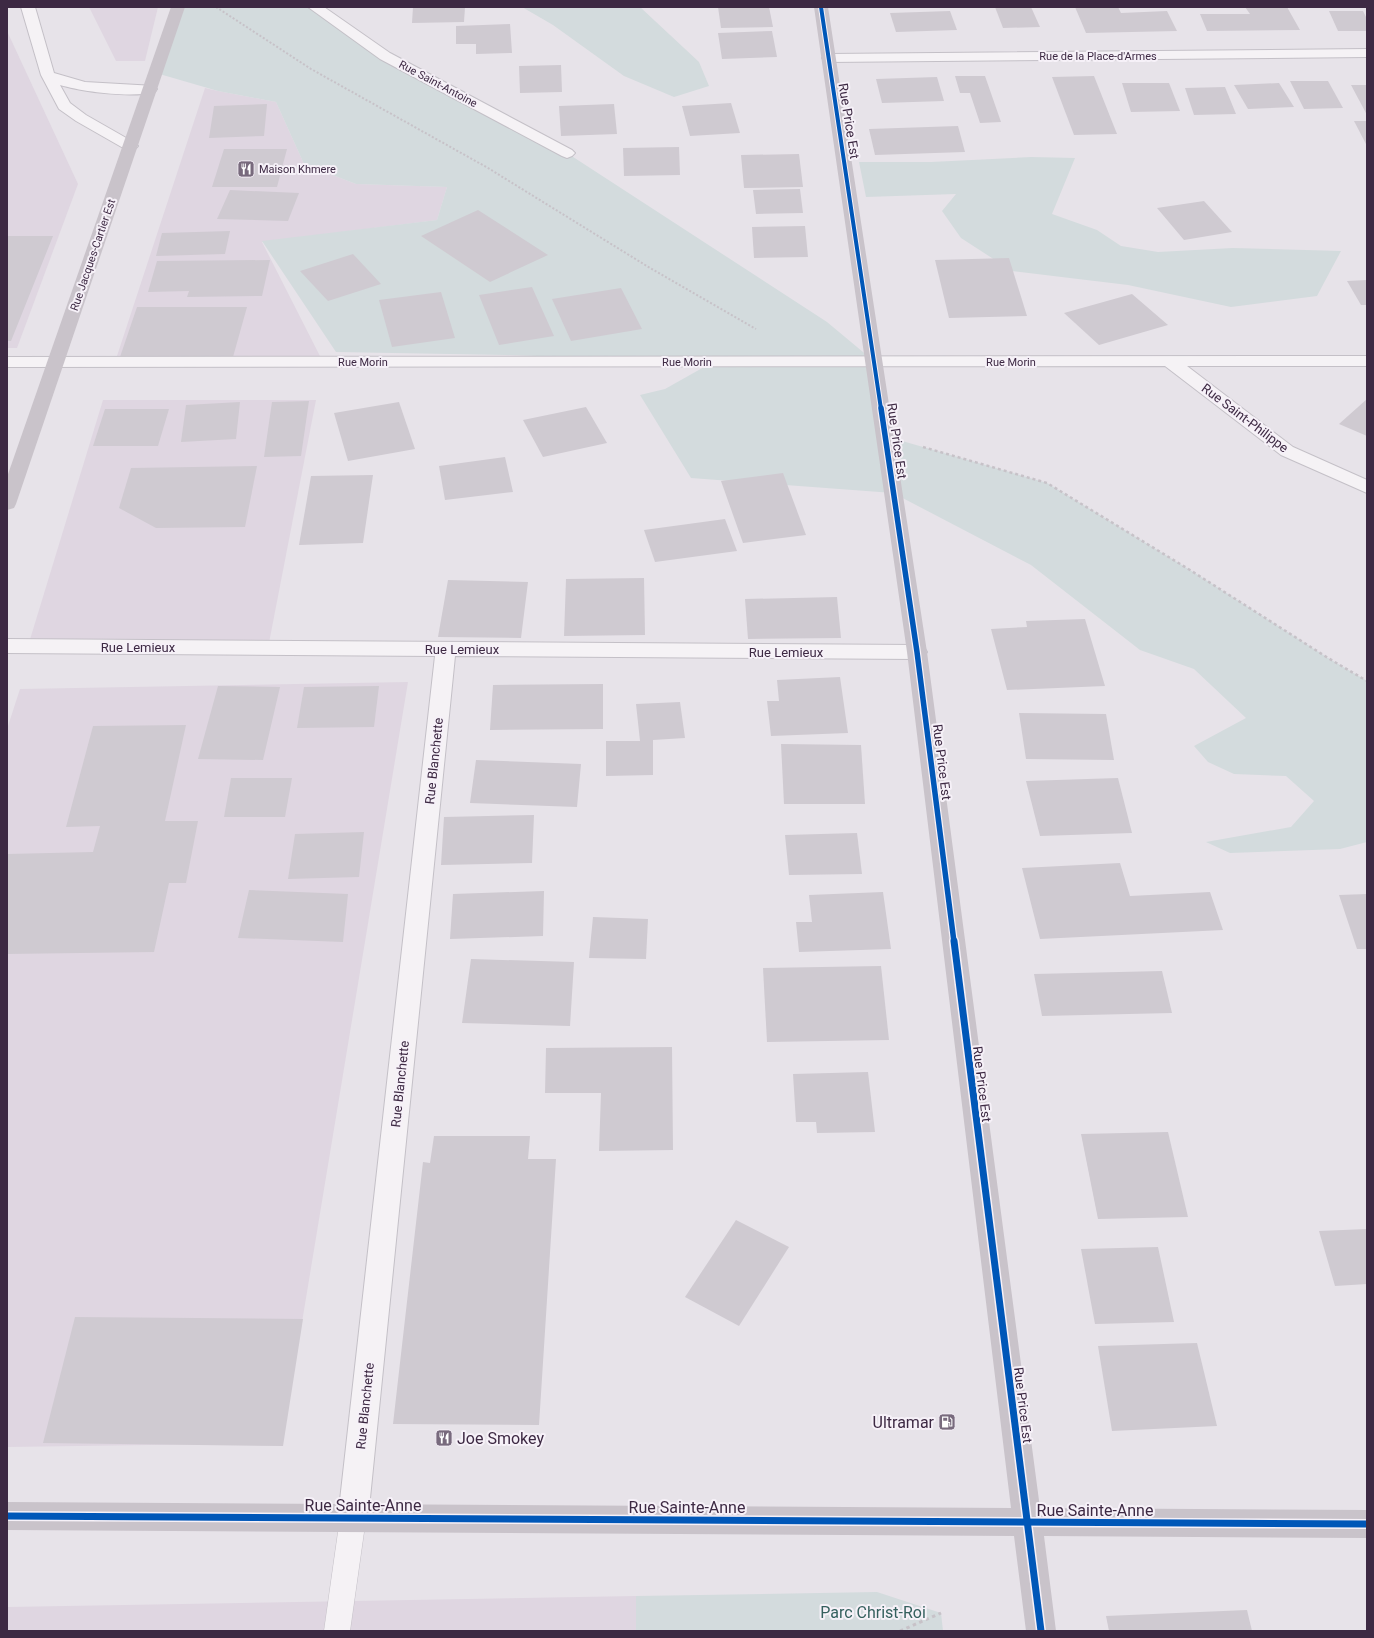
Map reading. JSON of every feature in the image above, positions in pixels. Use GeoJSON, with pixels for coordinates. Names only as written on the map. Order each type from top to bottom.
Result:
{"type":"FeatureCollection","features":[{"type":"Feature","properties":{"kind":"street"},"geometry":{"type":"LineString","coordinates":[[28,7],[48,75],[64,106],[81,118],[130,146]]}},
{"type":"Feature","properties":{"kind":"street","name":"Rue Jacques-Cartier Est"},"geometry":{"type":"LineString","coordinates":[[7,504],[178,7]]}},
{"type":"Feature","properties":{"kind":"street","name":"Rue Saint-Antoine"},"geometry":{"type":"LineString","coordinates":[[315,7],[385,56],[567,153]]}},
{"type":"Feature","properties":{"kind":"street","name":"Rue Price Est"},"geometry":{"type":"LineString","coordinates":[[822,7],[917,652],[1041,1631]]}},
{"type":"Feature","properties":{"kind":"street","name":"Rue de la Place-d'Armes"},"geometry":{"type":"LineString","coordinates":[[829,58],[1367,54]]}},
{"type":"Feature","properties":{"kind":"street"},"geometry":{"type":"LineString","coordinates":[[48,75],[62,82],[79,87],[100,89],[150,89]]}},
{"type":"Feature","properties":{"kind":"street","name":"Rue Morin"},"geometry":{"type":"LineString","coordinates":[[7,362],[1367,361]]}},
{"type":"Feature","properties":{"kind":"street","name":"Rue Saint-Philippe"},"geometry":{"type":"LineString","coordinates":[[1170,362],[1287,451],[1367,487]]}},
{"type":"Feature","properties":{"kind":"street","name":"Rue Lemieux"},"geometry":{"type":"LineString","coordinates":[[7,646],[917,652]]}},
{"type":"Feature","properties":{"kind":"street","name":"Rue Blanchette"},"geometry":{"type":"LineString","coordinates":[[353,1518],[446,649]]}},
{"type":"Feature","properties":{"kind":"street","name":"Rue Sainte-Anne"},"geometry":{"type":"LineString","coordinates":[[7,1516],[1367,1524]]}},
{"type":"Feature","properties":{"kind":"lane"},"geometry":{"type":"LineString","coordinates":[[337,1631],[353,1518]]}},
{"type":"Feature","properties":{"kind":"path"},"geometry":{"type":"LineString","coordinates":[[216,7],[311,68],[488,168],[650,268],[762,332]]}},
{"type":"Feature","properties":{"kind":"path"},"geometry":{"type":"LineString","coordinates":[[884,436],[1047,483],[1190,570],[1328,658],[1367,681]]}},
{"type":"Feature","properties":{"kind":"path"},"geometry":{"type":"LineString","coordinates":[[900,1631],[941,1613]]}},
{"type":"Feature","properties":{"kind":"shaded area"},"geometry":{"type":"Polygon","coordinates":[[[89,7],[158,7],[145,61],[116,61],[89,7]]]}},
{"type":"Feature","properties":{"kind":"shaded area"},"geometry":{"type":"Polygon","coordinates":[[[7,31],[78,184],[17,348],[7,348],[7,31]]]}},
{"type":"Feature","properties":{"kind":"shaded area"},"geometry":{"type":"Polygon","coordinates":[[[205,88],[276,102],[304,164],[356,184],[447,187],[437,220],[262,242],[323,362],[116,359],[205,88]]]}},
{"type":"Feature","properties":{"kind":"shaded area"},"geometry":{"type":"Polygon","coordinates":[[[103,400],[316,400],[268,648],[28,646],[103,400]]]}},
{"type":"Feature","properties":{"kind":"shaded area"},"geometry":{"type":"Polygon","coordinates":[[[408,682],[282,1443],[7,1447],[7,729],[20,689],[408,682]]]}},
{"type":"Feature","properties":{"kind":"shaded area"},"geometry":{"type":"Polygon","coordinates":[[[636,1596],[636,1631],[7,1631],[7,1607],[636,1596]]]}},
{"type":"Feature","properties":{"kind":"green space"},"geometry":{"type":"Polygon","coordinates":[[[175,7],[315,7],[385,56],[567,153],[827,322],[875,362],[885,436],[1047,483],[1190,570],[1328,658],[1367,681],[1367,842],[1340,849],[1230,853],[1206,842],[1291,827],[1314,801],[1286,776],[1234,774],[1208,762],[1194,746],[1246,718],[1194,669],[1140,650],[1031,565],[893,493],[691,478],[640,395],[665,389],[713,362],[506,355],[336,352],[262,241],[437,220],[447,187],[356,184],[304,164],[276,102],[218,91],[156,73],[175,7]]]}},
{"type":"Feature","properties":{"kind":"green space"},"geometry":{"type":"Polygon","coordinates":[[[522,7],[640,7],[699,62],[709,86],[674,97],[624,76],[553,25],[522,7]]]}},
{"type":"Feature","properties":{"kind":"green space"},"geometry":{"type":"Polygon","coordinates":[[[1031,157],[1075,158],[1052,214],[1097,230],[1121,246],[1158,252],[1233,248],[1341,251],[1317,296],[1231,307],[1128,285],[1012,271],[961,238],[942,211],[956,194],[866,197],[859,162],[931,162],[1031,157]]]}},
{"type":"Feature","properties":{"kind":"green space","name":"Parc Christ-Roi"},"geometry":{"type":"Polygon","coordinates":[[[877,1592],[941,1613],[943,1631],[636,1631],[636,1596],[877,1592]]]}},
{"type":"Feature","properties":{"kind":"building"},"geometry":{"type":"Polygon","coordinates":[[[413,7],[465,7],[464,22],[412,23],[413,7]]]}},
{"type":"Feature","properties":{"kind":"building"},"geometry":{"type":"Polygon","coordinates":[[[718,7],[769,7],[773,27],[721,28],[718,7]]]}},
{"type":"Feature","properties":{"kind":"building"},"geometry":{"type":"Polygon","coordinates":[[[995,7],[1031,7],[1040,27],[1003,28],[995,7]]]}},
{"type":"Feature","properties":{"kind":"building"},"geometry":{"type":"Polygon","coordinates":[[[1075,7],[1118,7],[1121,13],[1167,11],[1177,31],[1086,33],[1075,7]]]}},
{"type":"Feature","properties":{"kind":"building"},"geometry":{"type":"Polygon","coordinates":[[[1245,7],[1287,7],[1300,30],[1207,31],[1200,14],[1250,14],[1245,7]]]}},
{"type":"Feature","properties":{"kind":"building"},"geometry":{"type":"Polygon","coordinates":[[[950,11],[957,30],[896,32],[890,13],[950,11]]]}},
{"type":"Feature","properties":{"kind":"building"},"geometry":{"type":"Polygon","coordinates":[[[1329,11],[1363,11],[1367,19],[1367,31],[1338,31],[1329,11]]]}},
{"type":"Feature","properties":{"kind":"building"},"geometry":{"type":"Polygon","coordinates":[[[510,24],[512,53],[476,54],[476,44],[456,44],[456,26],[510,24]]]}},
{"type":"Feature","properties":{"kind":"building"},"geometry":{"type":"Polygon","coordinates":[[[772,31],[777,57],[722,59],[718,33],[772,31]]]}},
{"type":"Feature","properties":{"kind":"building"},"geometry":{"type":"Polygon","coordinates":[[[561,65],[562,92],[520,93],[519,66],[561,65]]]}},
{"type":"Feature","properties":{"kind":"building"},"geometry":{"type":"Polygon","coordinates":[[[955,76],[985,76],[1001,122],[980,123],[970,93],[960,93],[955,76]]]}},
{"type":"Feature","properties":{"kind":"building"},"geometry":{"type":"Polygon","coordinates":[[[1094,76],[1117,134],[1074,135],[1052,77],[1094,76]]]}},
{"type":"Feature","properties":{"kind":"building"},"geometry":{"type":"Polygon","coordinates":[[[937,77],[944,101],[882,103],[876,79],[937,77]]]}},
{"type":"Feature","properties":{"kind":"building"},"geometry":{"type":"Polygon","coordinates":[[[1290,81],[1328,81],[1343,108],[1304,109],[1290,81]]]}},
{"type":"Feature","properties":{"kind":"building"},"geometry":{"type":"Polygon","coordinates":[[[1122,83],[1169,83],[1180,111],[1131,112],[1122,83]]]}},
{"type":"Feature","properties":{"kind":"building"},"geometry":{"type":"Polygon","coordinates":[[[1279,83],[1294,107],[1248,109],[1234,85],[1279,83]]]}},
{"type":"Feature","properties":{"kind":"building"},"geometry":{"type":"Polygon","coordinates":[[[1351,85],[1367,85],[1367,115],[1351,85]]]}},
{"type":"Feature","properties":{"kind":"building"},"geometry":{"type":"Polygon","coordinates":[[[1225,87],[1236,114],[1194,115],[1185,88],[1225,87]]]}},
{"type":"Feature","properties":{"kind":"building"},"geometry":{"type":"Polygon","coordinates":[[[731,103],[740,133],[690,136],[682,106],[731,103]]]}},
{"type":"Feature","properties":{"kind":"building"},"geometry":{"type":"Polygon","coordinates":[[[267,104],[264,136],[209,138],[214,106],[267,104]]]}},
{"type":"Feature","properties":{"kind":"building"},"geometry":{"type":"Polygon","coordinates":[[[614,104],[617,134],[561,136],[559,106],[614,104]]]}},
{"type":"Feature","properties":{"kind":"building"},"geometry":{"type":"Polygon","coordinates":[[[1354,121],[1367,121],[1367,146],[1354,121]]]}},
{"type":"Feature","properties":{"kind":"building"},"geometry":{"type":"Polygon","coordinates":[[[958,126],[965,152],[875,155],[869,129],[958,126]]]}},
{"type":"Feature","properties":{"kind":"building"},"geometry":{"type":"Polygon","coordinates":[[[679,147],[680,175],[624,176],[623,148],[679,147]]]}},
{"type":"Feature","properties":{"kind":"building"},"geometry":{"type":"Polygon","coordinates":[[[224,149],[287,149],[277,187],[212,187],[224,149]]]}},
{"type":"Feature","properties":{"kind":"building"},"geometry":{"type":"Polygon","coordinates":[[[799,154],[803,187],[744,188],[741,155],[799,154]]]}},
{"type":"Feature","properties":{"kind":"building"},"geometry":{"type":"Polygon","coordinates":[[[800,189],[803,213],[756,214],[753,190],[800,189]]]}},
{"type":"Feature","properties":{"kind":"building"},"geometry":{"type":"Polygon","coordinates":[[[230,190],[299,193],[288,221],[217,219],[230,190]]]}},
{"type":"Feature","properties":{"kind":"building"},"geometry":{"type":"Polygon","coordinates":[[[1204,201],[1232,232],[1184,240],[1157,208],[1204,201]]]}},
{"type":"Feature","properties":{"kind":"building"},"geometry":{"type":"Polygon","coordinates":[[[478,210],[548,255],[490,282],[421,236],[478,210]]]}},
{"type":"Feature","properties":{"kind":"building"},"geometry":{"type":"Polygon","coordinates":[[[805,226],[808,257],[754,258],[752,227],[805,226]]]}},
{"type":"Feature","properties":{"kind":"building"},"geometry":{"type":"Polygon","coordinates":[[[230,231],[225,254],[156,256],[162,233],[230,231]]]}},
{"type":"Feature","properties":{"kind":"building"},"geometry":{"type":"Polygon","coordinates":[[[7,236],[53,236],[11,341],[7,341],[7,236]]]}},
{"type":"Feature","properties":{"kind":"building"},"geometry":{"type":"Polygon","coordinates":[[[353,254],[381,284],[328,301],[300,271],[353,254]]]}},
{"type":"Feature","properties":{"kind":"building"},"geometry":{"type":"Polygon","coordinates":[[[1009,258],[1027,316],[949,318],[935,260],[1009,258]]]}},
{"type":"Feature","properties":{"kind":"building"},"geometry":{"type":"Polygon","coordinates":[[[270,260],[262,296],[187,297],[189,291],[148,292],[157,261],[270,260]]]}},
{"type":"Feature","properties":{"kind":"building"},"geometry":{"type":"Polygon","coordinates":[[[1367,280],[1367,305],[1361,305],[1347,281],[1367,280]]]}},
{"type":"Feature","properties":{"kind":"building"},"geometry":{"type":"Polygon","coordinates":[[[532,287],[554,336],[499,345],[479,295],[532,287]]]}},
{"type":"Feature","properties":{"kind":"building"},"geometry":{"type":"Polygon","coordinates":[[[621,288],[642,329],[571,341],[552,299],[621,288]]]}},
{"type":"Feature","properties":{"kind":"building"},"geometry":{"type":"Polygon","coordinates":[[[441,292],[455,338],[392,347],[379,300],[441,292]]]}},
{"type":"Feature","properties":{"kind":"building"},"geometry":{"type":"Polygon","coordinates":[[[1132,294],[1168,325],[1099,345],[1064,313],[1132,294]]]}},
{"type":"Feature","properties":{"kind":"building"},"geometry":{"type":"Polygon","coordinates":[[[137,307],[247,307],[233,357],[120,357],[137,307]]]}},
{"type":"Feature","properties":{"kind":"building"},"geometry":{"type":"Polygon","coordinates":[[[1367,399],[1367,436],[1339,424],[1367,399]]]}},
{"type":"Feature","properties":{"kind":"building"},"geometry":{"type":"Polygon","coordinates":[[[309,401],[301,456],[264,457],[272,402],[309,401]]]}},
{"type":"Feature","properties":{"kind":"building"},"geometry":{"type":"Polygon","coordinates":[[[240,402],[236,439],[181,442],[186,405],[240,402]]]}},
{"type":"Feature","properties":{"kind":"building"},"geometry":{"type":"Polygon","coordinates":[[[399,402],[415,449],[348,461],[334,413],[399,402]]]}},
{"type":"Feature","properties":{"kind":"building"},"geometry":{"type":"Polygon","coordinates":[[[586,407],[607,443],[543,457],[523,420],[586,407]]]}},
{"type":"Feature","properties":{"kind":"building"},"geometry":{"type":"Polygon","coordinates":[[[105,409],[169,409],[158,446],[93,446],[105,409]]]}},
{"type":"Feature","properties":{"kind":"building"},"geometry":{"type":"Polygon","coordinates":[[[505,457],[513,492],[445,500],[439,466],[505,457]]]}},
{"type":"Feature","properties":{"kind":"building"},"geometry":{"type":"Polygon","coordinates":[[[257,466],[245,527],[156,528],[119,508],[131,468],[257,466]]]}},
{"type":"Feature","properties":{"kind":"building"},"geometry":{"type":"Polygon","coordinates":[[[783,473],[806,535],[743,543],[721,481],[783,473]]]}},
{"type":"Feature","properties":{"kind":"building"},"geometry":{"type":"Polygon","coordinates":[[[373,475],[363,543],[299,545],[311,476],[373,475]]]}},
{"type":"Feature","properties":{"kind":"building"},"geometry":{"type":"Polygon","coordinates":[[[725,519],[737,551],[655,562],[644,530],[725,519]]]}},
{"type":"Feature","properties":{"kind":"building"},"geometry":{"type":"Polygon","coordinates":[[[644,578],[645,635],[564,636],[566,579],[644,578]]]}},
{"type":"Feature","properties":{"kind":"building"},"geometry":{"type":"Polygon","coordinates":[[[448,580],[528,582],[521,638],[438,637],[448,580]]]}},
{"type":"Feature","properties":{"kind":"building"},"geometry":{"type":"Polygon","coordinates":[[[837,597],[841,638],[748,639],[745,599],[837,597]]]}},
{"type":"Feature","properties":{"kind":"building"},"geometry":{"type":"Polygon","coordinates":[[[1085,619],[1105,686],[1007,690],[991,629],[1027,627],[1026,621],[1085,619]]]}},
{"type":"Feature","properties":{"kind":"building"},"geometry":{"type":"Polygon","coordinates":[[[840,677],[848,733],[771,736],[767,701],[779,701],[777,680],[840,677]]]}},
{"type":"Feature","properties":{"kind":"building"},"geometry":{"type":"Polygon","coordinates":[[[603,684],[603,729],[490,730],[493,685],[603,684]]]}},
{"type":"Feature","properties":{"kind":"building"},"geometry":{"type":"Polygon","coordinates":[[[218,686],[280,687],[263,760],[198,759],[218,686]]]}},
{"type":"Feature","properties":{"kind":"building"},"geometry":{"type":"Polygon","coordinates":[[[379,686],[374,727],[297,728],[304,687],[379,686]]]}},
{"type":"Feature","properties":{"kind":"building"},"geometry":{"type":"Polygon","coordinates":[[[680,702],[685,738],[653,740],[653,775],[606,776],[606,741],[640,741],[636,704],[680,702]]]}},
{"type":"Feature","properties":{"kind":"building"},"geometry":{"type":"Polygon","coordinates":[[[1019,713],[1106,714],[1114,760],[1026,759],[1019,713]]]}},
{"type":"Feature","properties":{"kind":"building"},"geometry":{"type":"Polygon","coordinates":[[[186,725],[165,821],[198,821],[186,883],[169,883],[154,952],[7,954],[7,854],[93,852],[100,826],[66,827],[93,726],[186,725]]]}},
{"type":"Feature","properties":{"kind":"building"},"geometry":{"type":"Polygon","coordinates":[[[781,744],[861,745],[865,804],[784,804],[781,744]]]}},
{"type":"Feature","properties":{"kind":"building"},"geometry":{"type":"Polygon","coordinates":[[[476,760],[581,764],[577,807],[470,803],[476,760]]]}},
{"type":"Feature","properties":{"kind":"building"},"geometry":{"type":"Polygon","coordinates":[[[231,778],[292,778],[285,817],[224,817],[231,778]]]}},
{"type":"Feature","properties":{"kind":"building"},"geometry":{"type":"Polygon","coordinates":[[[1118,778],[1132,833],[1040,836],[1026,781],[1118,778]]]}},
{"type":"Feature","properties":{"kind":"building"},"geometry":{"type":"Polygon","coordinates":[[[534,815],[532,863],[441,865],[444,817],[534,815]]]}},
{"type":"Feature","properties":{"kind":"building"},"geometry":{"type":"Polygon","coordinates":[[[364,832],[359,877],[288,879],[295,834],[364,832]]]}},
{"type":"Feature","properties":{"kind":"building"},"geometry":{"type":"Polygon","coordinates":[[[857,833],[862,874],[789,875],[785,835],[857,833]]]}},
{"type":"Feature","properties":{"kind":"building"},"geometry":{"type":"Polygon","coordinates":[[[1120,863],[1130,896],[1210,892],[1223,930],[1040,939],[1022,868],[1120,863]]]}},
{"type":"Feature","properties":{"kind":"building"},"geometry":{"type":"Polygon","coordinates":[[[249,890],[348,894],[343,942],[238,938],[249,890]]]}},
{"type":"Feature","properties":{"kind":"building"},"geometry":{"type":"Polygon","coordinates":[[[544,891],[543,936],[450,939],[453,894],[544,891]]]}},
{"type":"Feature","properties":{"kind":"building"},"geometry":{"type":"Polygon","coordinates":[[[883,892],[891,949],[799,952],[796,922],[812,922],[809,895],[883,892]]]}},
{"type":"Feature","properties":{"kind":"building"},"geometry":{"type":"Polygon","coordinates":[[[1367,894],[1367,949],[1357,949],[1339,895],[1367,894]]]}},
{"type":"Feature","properties":{"kind":"building"},"geometry":{"type":"Polygon","coordinates":[[[593,917],[648,919],[646,959],[589,958],[593,917]]]}},
{"type":"Feature","properties":{"kind":"building"},"geometry":{"type":"Polygon","coordinates":[[[471,959],[574,962],[570,1026],[462,1023],[471,959]]]}},
{"type":"Feature","properties":{"kind":"building"},"geometry":{"type":"Polygon","coordinates":[[[881,966],[889,1040],[767,1042],[763,968],[881,966]]]}},
{"type":"Feature","properties":{"kind":"building"},"geometry":{"type":"Polygon","coordinates":[[[1162,971],[1172,1013],[1042,1016],[1034,974],[1162,971]]]}},
{"type":"Feature","properties":{"kind":"building"},"geometry":{"type":"Polygon","coordinates":[[[672,1047],[673,1150],[599,1151],[601,1093],[545,1093],[546,1048],[672,1047]]]}},
{"type":"Feature","properties":{"kind":"building"},"geometry":{"type":"Polygon","coordinates":[[[868,1072],[875,1132],[817,1133],[816,1122],[796,1122],[793,1074],[868,1072]]]}},
{"type":"Feature","properties":{"kind":"building"},"geometry":{"type":"Polygon","coordinates":[[[1168,1132],[1188,1217],[1098,1219],[1081,1134],[1168,1132]]]}},
{"type":"Feature","properties":{"kind":"building"},"geometry":{"type":"Polygon","coordinates":[[[434,1136],[530,1136],[528,1159],[556,1159],[539,1425],[393,1424],[423,1162],[430,1163],[434,1136]]]}},
{"type":"Feature","properties":{"kind":"building"},"geometry":{"type":"Polygon","coordinates":[[[736,1220],[789,1247],[739,1326],[685,1297],[736,1220]]]}},
{"type":"Feature","properties":{"kind":"building"},"geometry":{"type":"Polygon","coordinates":[[[1367,1229],[1367,1284],[1335,1286],[1319,1231],[1367,1229]]]}},
{"type":"Feature","properties":{"kind":"building"},"geometry":{"type":"Polygon","coordinates":[[[1158,1247],[1174,1322],[1095,1324],[1081,1249],[1158,1247]]]}},
{"type":"Feature","properties":{"kind":"building"},"geometry":{"type":"Polygon","coordinates":[[[75,1317],[303,1319],[283,1446],[43,1443],[75,1317]]]}},
{"type":"Feature","properties":{"kind":"building"},"geometry":{"type":"Polygon","coordinates":[[[1197,1343],[1217,1426],[1112,1431],[1098,1346],[1197,1343]]]}},
{"type":"Feature","properties":{"kind":"building"},"geometry":{"type":"Polygon","coordinates":[[[1247,1610],[1252,1631],[1109,1631],[1106,1616],[1247,1610]]]}},
{"type":"Feature","properties":{"kind":"cycle path"},"geometry":{"type":"LineString","coordinates":[[821,7],[917,652],[1041,1631]]}},
{"type":"Feature","properties":{"kind":"cycle path"},"geometry":{"type":"LineString","coordinates":[[7,1516],[1367,1524]]}},
{"type":"Feature","properties":{"kind":"place","name":"Maison Khmere"},"geometry":{"type":"Point","coordinates":[246,169]}},
{"type":"Feature","properties":{"kind":"place","name":"Ultramar"},"geometry":{"type":"Point","coordinates":[947,1422]}},
{"type":"Feature","properties":{"kind":"place","name":"Joe Smokey"},"geometry":{"type":"Point","coordinates":[444,1438]}}]}
